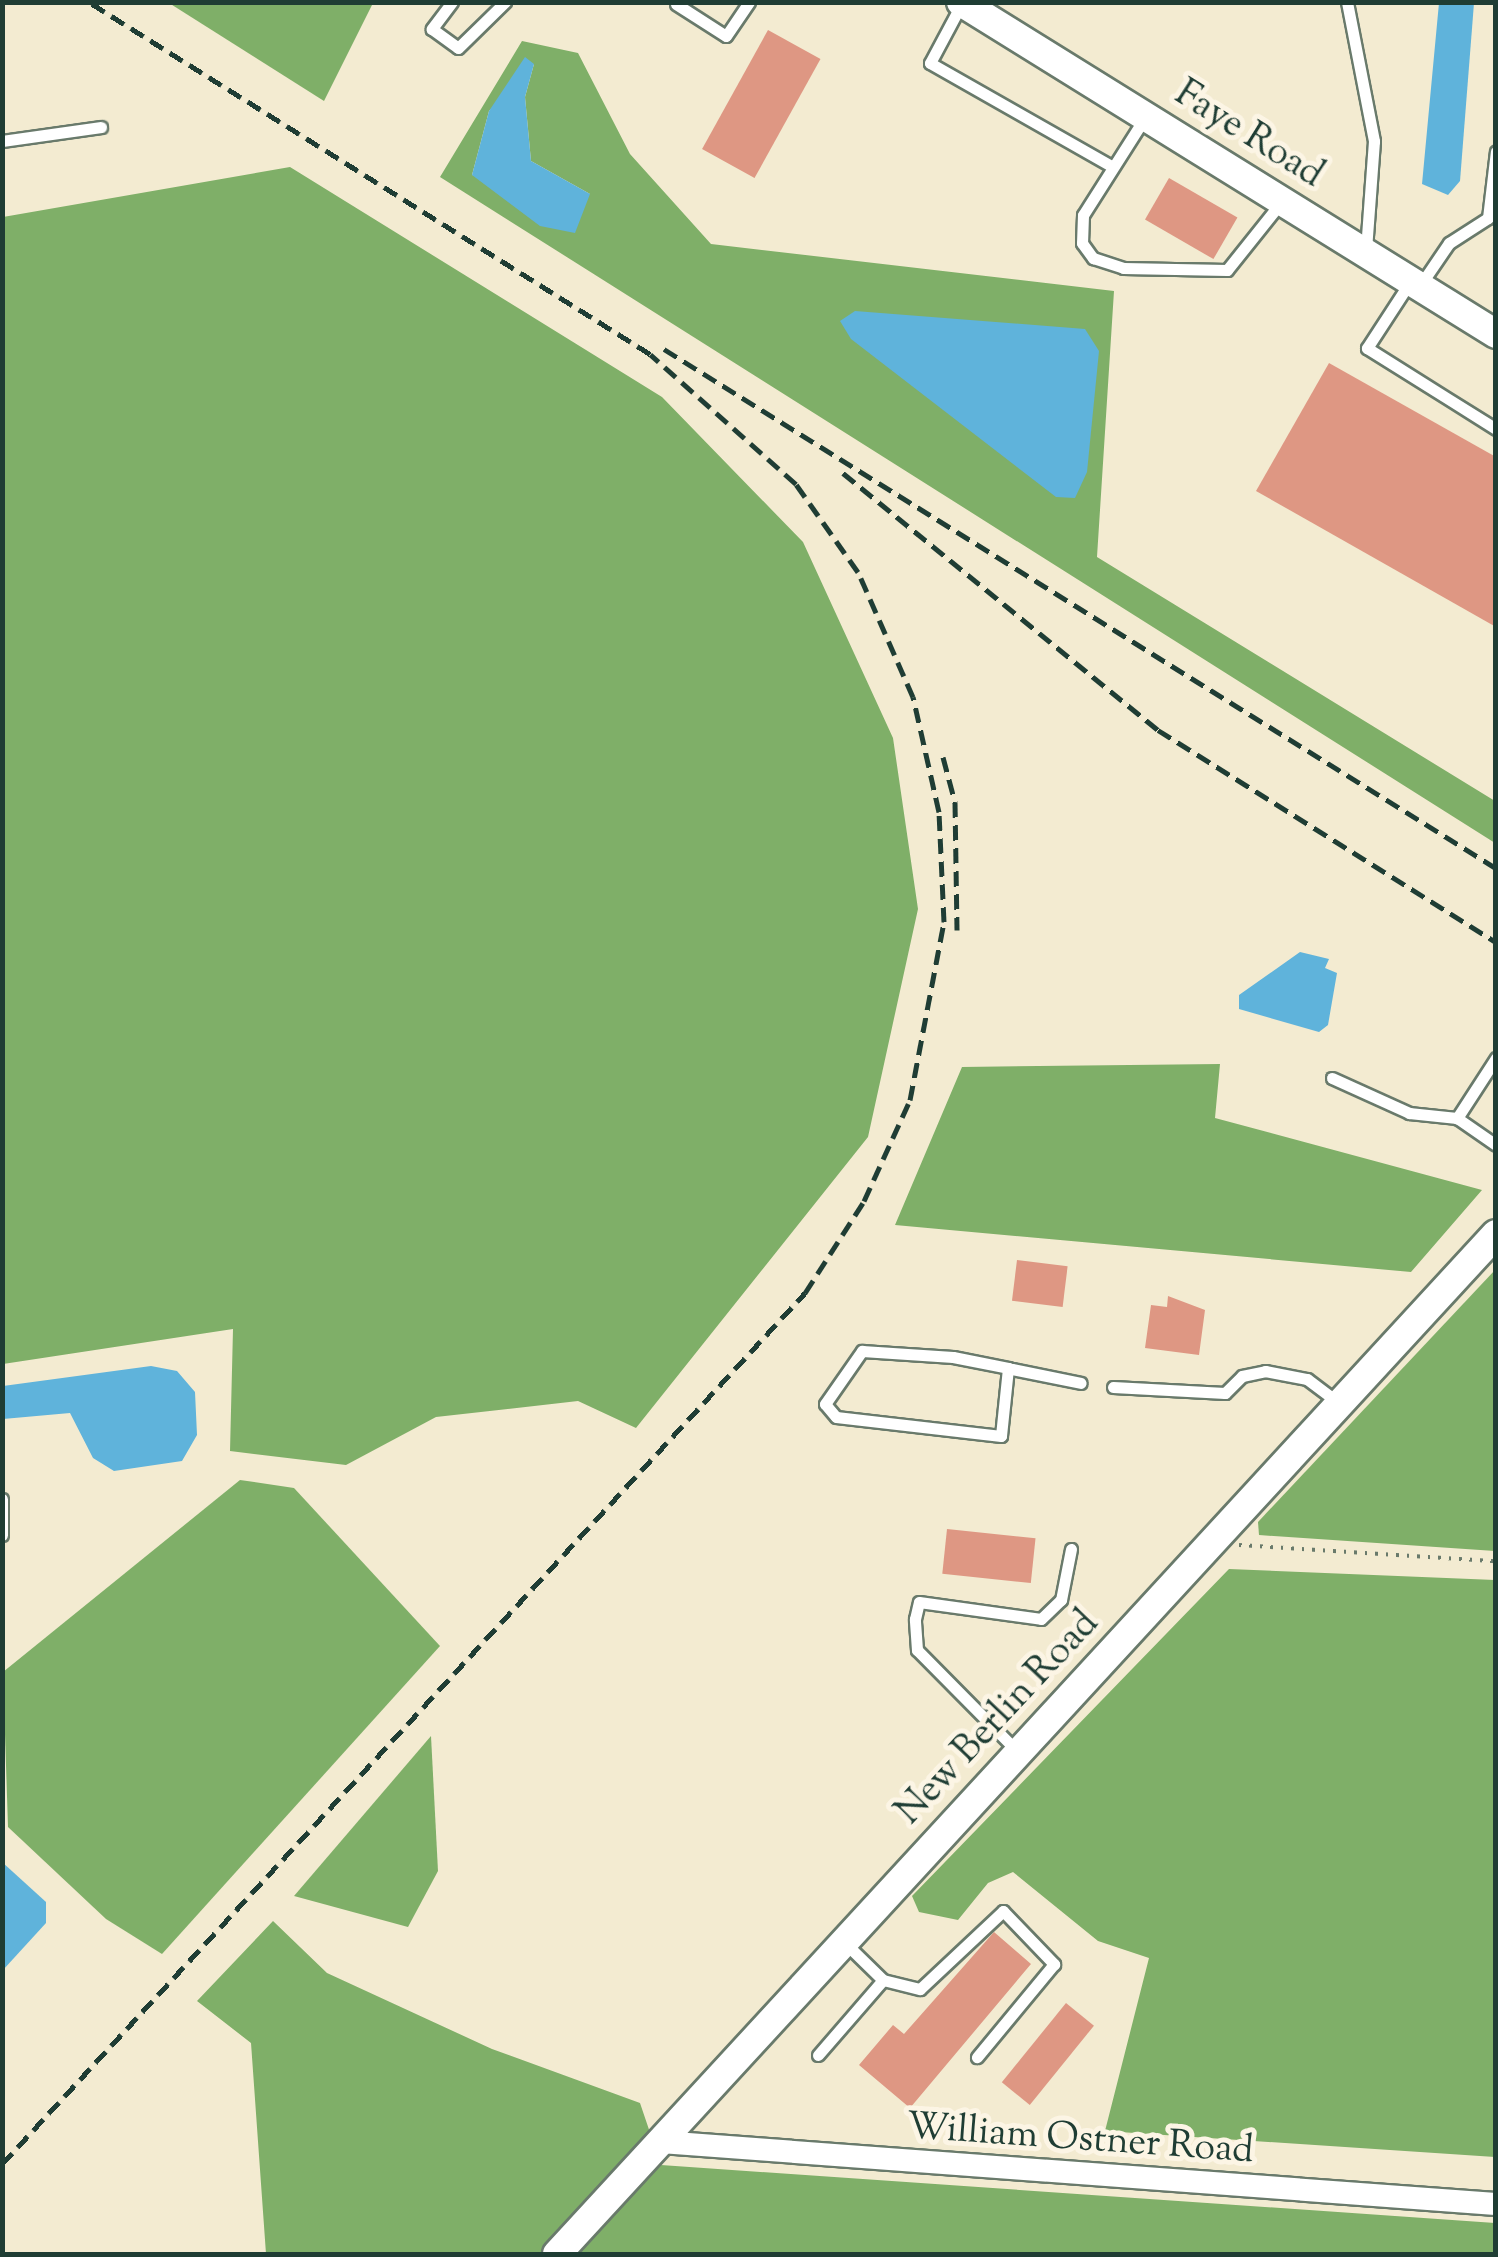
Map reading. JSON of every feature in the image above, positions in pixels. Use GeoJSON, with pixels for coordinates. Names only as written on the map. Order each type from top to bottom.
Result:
{"type":"FeatureCollection","features":[{"type":"Feature","properties":{"kind":"street","name":"Faye Road"},"geometry":{"type":"LineString","coordinates":[[962,3],[1496,334]]}},
{"type":"Feature","properties":{"kind":"street","name":"New Berlin Road"},"geometry":{"type":"LineString","coordinates":[[557,2254],[1496,1234]]}},
{"type":"Feature","properties":{"kind":"street","name":"William Ostner Road"},"geometry":{"type":"LineString","coordinates":[[661,2142],[1496,2204]]}},
{"type":"Feature","properties":{"kind":"lane"},"geometry":{"type":"LineString","coordinates":[[452,2],[432,29],[458,48],[505,2]]}},
{"type":"Feature","properties":{"kind":"lane"},"geometry":{"type":"LineString","coordinates":[[676,4],[726,36],[749,2]]}},
{"type":"Feature","properties":{"kind":"lane"},"geometry":{"type":"LineString","coordinates":[[1346,2],[1374,141],[1366,254]]}},
{"type":"Feature","properties":{"kind":"lane"},"geometry":{"type":"LineString","coordinates":[[962,3],[930,64],[1113,167]]}},
{"type":"Feature","properties":{"kind":"lane"},"geometry":{"type":"LineString","coordinates":[[1146,117],[1113,167],[1080,231],[1093,258],[1123,268],[1227,270],[1282,201]]}},
{"type":"Feature","properties":{"kind":"lane"},"geometry":{"type":"LineString","coordinates":[[2,142],[101,127]]}},
{"type":"Feature","properties":{"kind":"lane"},"geometry":{"type":"LineString","coordinates":[[1496,152],[1492,219],[1449,243],[1366,348],[1496,429]]}},
{"type":"Feature","properties":{"kind":"lane"},"geometry":{"type":"LineString","coordinates":[[1457,1118],[1496,1058]]}},
{"type":"Feature","properties":{"kind":"lane"},"geometry":{"type":"LineString","coordinates":[[1332,1078],[1410,1112],[1457,1118],[1496,1145]]}},
{"type":"Feature","properties":{"kind":"lane"},"geometry":{"type":"LineString","coordinates":[[1008,1368],[1000,1436],[836,1417],[825,1404],[862,1351],[1008,1368],[1080,1383]]}},
{"type":"Feature","properties":{"kind":"lane"},"geometry":{"type":"LineString","coordinates":[[1113,1387],[1226,1393],[1242,1376],[1265,1371],[1307,1378],[1340,1404]]}},
{"type":"Feature","properties":{"kind":"lane"},"geometry":{"type":"LineString","coordinates":[[2,1499],[3,1533]]}},
{"type":"Feature","properties":{"kind":"lane"},"geometry":{"type":"LineString","coordinates":[[1018,1754],[917,1650],[915,1619],[920,1602],[1041,1619],[1061,1600],[1071,1550]]}},
{"type":"Feature","properties":{"kind":"lane"},"geometry":{"type":"LineString","coordinates":[[844,1942],[883,1980],[920,1988],[1002,1911],[1054,1964],[977,2057]]}},
{"type":"Feature","properties":{"kind":"lane"},"geometry":{"type":"LineString","coordinates":[[818,2055],[883,1980]]}},
{"type":"Feature","properties":{"kind":"path"},"geometry":{"type":"LineString","coordinates":[[1214,1543],[1496,1561]]}},
{"type":"Feature","properties":{"kind":"green space"},"geometry":{"type":"Polygon","coordinates":[[[169,3],[373,3],[324,101],[169,3]]]}},
{"type":"Feature","properties":{"kind":"green space"},"geometry":{"type":"Polygon","coordinates":[[[522,41],[578,53],[630,154],[711,244],[1114,291],[1097,557],[1495,801],[1495,843],[440,177],[522,41]],[[534,64],[489,111],[472,175],[590,194],[531,161],[525,97],[534,64]]]}},
{"type":"Feature","properties":{"kind":"green space"},"geometry":{"type":"Polygon","coordinates":[[[290,167],[662,397],[803,542],[893,738],[918,909],[868,1137],[636,1428],[578,1401],[436,1417],[346,1465],[230,1451],[233,1329],[3,1364],[3,217],[290,167]]]}},
{"type":"Feature","properties":{"kind":"green space"},"geometry":{"type":"Polygon","coordinates":[[[1220,1064],[1215,1118],[1482,1190],[1411,1272],[895,1225],[962,1067],[1220,1064]]]}},
{"type":"Feature","properties":{"kind":"green space"},"geometry":{"type":"Polygon","coordinates":[[[1495,1270],[1495,1551],[1259,1535],[1258,1522],[1495,1270]]]}},
{"type":"Feature","properties":{"kind":"green space"},"geometry":{"type":"Polygon","coordinates":[[[240,1480],[294,1488],[440,1646],[162,1954],[106,1919],[8,1827],[3,1672],[240,1480]]]}},
{"type":"Feature","properties":{"kind":"green space"},"geometry":{"type":"Polygon","coordinates":[[[1229,1569],[1495,1580],[1495,2157],[1105,2131],[1149,1958],[1098,1941],[1013,1872],[988,1883],[958,1920],[919,1912],[912,1896],[1229,1569]]]}},
{"type":"Feature","properties":{"kind":"green space"},"geometry":{"type":"Polygon","coordinates":[[[431,1736],[438,1871],[408,1927],[294,1896],[431,1736]]]}},
{"type":"Feature","properties":{"kind":"green space"},"geometry":{"type":"Polygon","coordinates":[[[273,1921],[327,1973],[492,2049],[640,2103],[661,2165],[1495,2223],[1495,2254],[266,2254],[251,2043],[197,2001],[273,1921]]]}},
{"type":"Feature","properties":{"kind":"water"},"geometry":{"type":"Polygon","coordinates":[[[1439,3],[1474,3],[1460,181],[1448,195],[1422,184],[1439,3]]]}},
{"type":"Feature","properties":{"kind":"water"},"geometry":{"type":"Polygon","coordinates":[[[525,57],[534,64],[525,97],[531,161],[590,194],[575,233],[540,226],[472,175],[489,111],[525,57]]]}},
{"type":"Feature","properties":{"kind":"water"},"geometry":{"type":"Polygon","coordinates":[[[855,311],[1085,329],[1099,351],[1087,472],[1075,498],[1056,497],[851,339],[840,321],[855,311]]]}},
{"type":"Feature","properties":{"kind":"water"},"geometry":{"type":"Polygon","coordinates":[[[1300,952],[1329,959],[1325,968],[1337,973],[1328,1025],[1319,1032],[1239,1009],[1239,995],[1300,952]]]}},
{"type":"Feature","properties":{"kind":"water"},"geometry":{"type":"Polygon","coordinates":[[[151,1366],[177,1371],[195,1392],[197,1435],[182,1461],[114,1471],[93,1458],[70,1413],[3,1419],[3,1386],[151,1366]]]}},
{"type":"Feature","properties":{"kind":"water"},"geometry":{"type":"Polygon","coordinates":[[[2,1862],[46,1902],[46,1923],[3,1970],[2,1862]]]}},
{"type":"Feature","properties":{"kind":"building"},"geometry":{"type":"Polygon","coordinates":[[[768,30],[820,59],[755,178],[702,149],[768,30]]]}},
{"type":"Feature","properties":{"kind":"building"},"geometry":{"type":"Polygon","coordinates":[[[1169,178],[1237,218],[1213,259],[1145,220],[1169,178]]]}},
{"type":"Feature","properties":{"kind":"building"},"geometry":{"type":"Polygon","coordinates":[[[1329,363],[1496,457],[1496,627],[1256,491],[1329,363]]]}},
{"type":"Feature","properties":{"kind":"building"},"geometry":{"type":"Polygon","coordinates":[[[1017,1260],[1068,1266],[1063,1307],[1012,1301],[1017,1260]]]}},
{"type":"Feature","properties":{"kind":"building"},"geometry":{"type":"Polygon","coordinates":[[[1168,1296],[1205,1310],[1199,1355],[1145,1348],[1151,1305],[1167,1307],[1168,1296]]]}},
{"type":"Feature","properties":{"kind":"building"},"geometry":{"type":"Polygon","coordinates":[[[947,1529],[1036,1538],[1031,1583],[942,1574],[947,1529]]]}},
{"type":"Feature","properties":{"kind":"building"},"geometry":{"type":"Polygon","coordinates":[[[994,1932],[1031,1964],[910,2108],[859,2065],[893,2025],[904,2034],[994,1932]]]}},
{"type":"Feature","properties":{"kind":"building"},"geometry":{"type":"Polygon","coordinates":[[[1066,2003],[1094,2026],[1030,2105],[1002,2082],[1066,2003]]]}},
{"type":"Feature","properties":{"kind":"railway"},"geometry":{"type":"LineString","coordinates":[[2,2164],[805,1293],[864,1201],[910,1100],[944,922],[939,812],[913,697],[858,572],[796,484],[650,354],[89,2]]}},
{"type":"Feature","properties":{"kind":"railway"},"geometry":{"type":"LineString","coordinates":[[664,349],[1496,868]]}},
{"type":"Feature","properties":{"kind":"railway"},"geometry":{"type":"LineString","coordinates":[[843,473],[1158,730],[1496,942]]}},
{"type":"Feature","properties":{"kind":"railway"},"geometry":{"type":"LineString","coordinates":[[943,757],[955,802],[957,930]]}}]}
